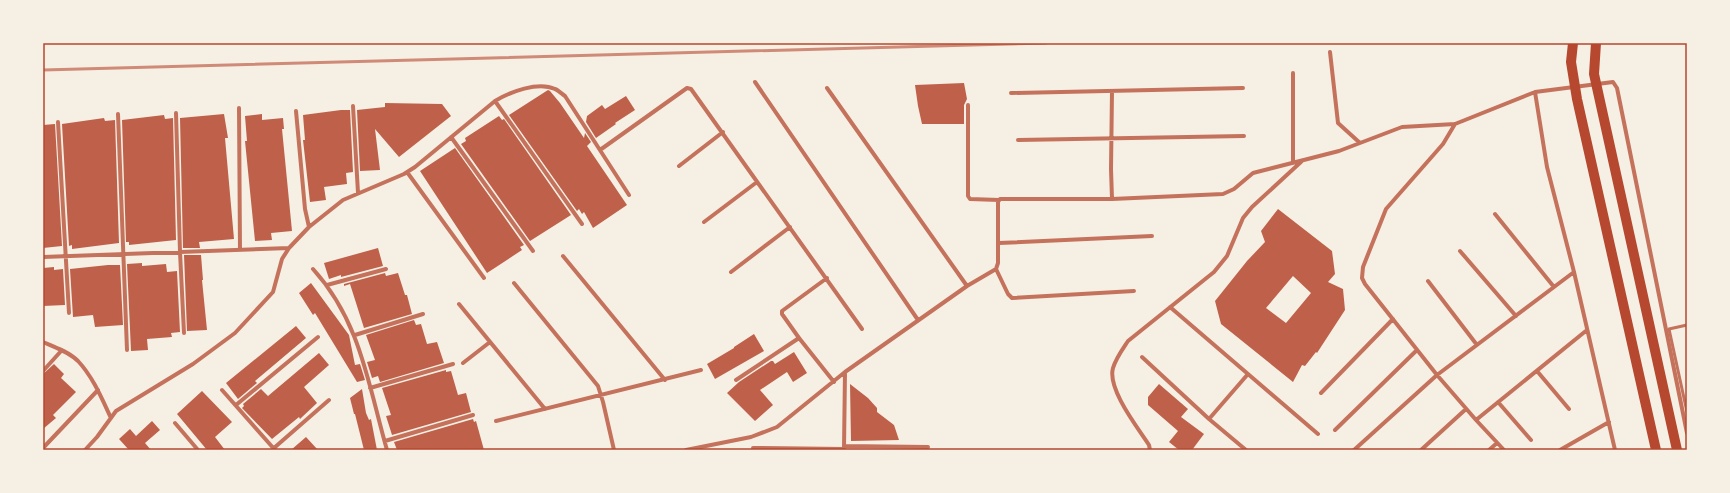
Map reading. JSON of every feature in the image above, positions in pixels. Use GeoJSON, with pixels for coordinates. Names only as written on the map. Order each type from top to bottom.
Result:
{"type":"FeatureCollection","features":[{"type":"Feature","properties":{"kind":"main road"},"geometry":{"type":"LineString","coordinates":[[1573,43],[1571,62],[1577,99],[1656,450]]}},
{"type":"Feature","properties":{"kind":"main road"},"geometry":{"type":"LineString","coordinates":[[1596,43],[1594,74],[1677,450]]}},
{"type":"Feature","properties":{"kind":"street"},"geometry":{"type":"LineString","coordinates":[[1330,52],[1338,123],[1360,143]]}},
{"type":"Feature","properties":{"kind":"street"},"geometry":{"type":"LineString","coordinates":[[1293,73],[1294,163]]}},
{"type":"Feature","properties":{"kind":"street"},"geometry":{"type":"LineString","coordinates":[[755,82],[918,320]]}},
{"type":"Feature","properties":{"kind":"street"},"geometry":{"type":"LineString","coordinates":[[968,105],[968,196],[970,199],[1112,199],[1223,194],[1234,189],[1253,173],[1339,151],[1402,127],[1455,124],[1535,92],[1613,82],[1617,88],[1687,434]]}},
{"type":"Feature","properties":{"kind":"street"},"geometry":{"type":"LineString","coordinates":[[85,450],[97,437],[116,411],[192,364],[235,333],[273,292],[282,259],[289,248],[308,227],[343,200],[407,172],[495,101],[520,90],[541,86],[555,88],[565,96],[629,195]]}},
{"type":"Feature","properties":{"kind":"street"},"geometry":{"type":"LineString","coordinates":[[600,150],[689,88],[723,132],[862,328]]}},
{"type":"Feature","properties":{"kind":"street"},"geometry":{"type":"LineString","coordinates":[[827,88],[967,286]]}},
{"type":"Feature","properties":{"kind":"street"},"geometry":{"type":"LineString","coordinates":[[1011,93],[1243,88]]}},
{"type":"Feature","properties":{"kind":"street"},"geometry":{"type":"LineString","coordinates":[[1112,91],[1112,199]]}},
{"type":"Feature","properties":{"kind":"street"},"geometry":{"type":"LineString","coordinates":[[1535,92],[1547,167],[1574,272],[1615,450]]}},
{"type":"Feature","properties":{"kind":"street"},"geometry":{"type":"LineString","coordinates":[[495,101],[582,224]]}},
{"type":"Feature","properties":{"kind":"street"},"geometry":{"type":"LineString","coordinates":[[353,106],[358,193]]}},
{"type":"Feature","properties":{"kind":"street"},"geometry":{"type":"LineString","coordinates":[[239,108],[240,250]]}},
{"type":"Feature","properties":{"kind":"street"},"geometry":{"type":"LineString","coordinates":[[296,111],[308,227]]}},
{"type":"Feature","properties":{"kind":"street"},"geometry":{"type":"LineString","coordinates":[[176,113],[184,333]]}},
{"type":"Feature","properties":{"kind":"street"},"geometry":{"type":"LineString","coordinates":[[118,114],[127,350]]}},
{"type":"Feature","properties":{"kind":"street"},"geometry":{"type":"LineString","coordinates":[[58,122],[69,313]]}},
{"type":"Feature","properties":{"kind":"street"},"geometry":{"type":"LineString","coordinates":[[1455,124],[1442,144],[1386,209],[1363,267],[1362,278],[1364,284],[1437,375],[1504,450]]}},
{"type":"Feature","properties":{"kind":"street"},"geometry":{"type":"LineString","coordinates":[[679,166],[723,132]]}},
{"type":"Feature","properties":{"kind":"street"},"geometry":{"type":"LineString","coordinates":[[452,136],[533,251]]}},
{"type":"Feature","properties":{"kind":"street"},"geometry":{"type":"LineString","coordinates":[[1018,140],[1244,136]]}},
{"type":"Feature","properties":{"kind":"street"},"geometry":{"type":"LineString","coordinates":[[1150,450],[1115,390],[1112,369],[1119,355],[1128,341],[1214,272],[1227,256],[1243,218],[1302,161]]}},
{"type":"Feature","properties":{"kind":"street"},"geometry":{"type":"LineString","coordinates":[[407,172],[484,278]]}},
{"type":"Feature","properties":{"kind":"street"},"geometry":{"type":"LineString","coordinates":[[704,222],[757,182]]}},
{"type":"Feature","properties":{"kind":"street"},"geometry":{"type":"LineString","coordinates":[[999,200],[998,263],[996,270],[1008,294],[1012,298],[1134,291]]}},
{"type":"Feature","properties":{"kind":"street"},"geometry":{"type":"LineString","coordinates":[[1495,214],[1554,287]]}},
{"type":"Feature","properties":{"kind":"street"},"geometry":{"type":"LineString","coordinates":[[731,272],[790,227]]}},
{"type":"Feature","properties":{"kind":"street"},"geometry":{"type":"LineString","coordinates":[[998,244],[1152,236]]}},
{"type":"Feature","properties":{"kind":"street"},"geometry":{"type":"LineString","coordinates":[[43,257],[289,248]]}},
{"type":"Feature","properties":{"kind":"street"},"geometry":{"type":"LineString","coordinates":[[1460,251],[1516,316]]}},
{"type":"Feature","properties":{"kind":"street"},"geometry":{"type":"LineString","coordinates":[[563,256],[665,380]]}},
{"type":"Feature","properties":{"kind":"street"},"geometry":{"type":"LineString","coordinates":[[313,269],[327,285],[355,335],[387,450]]}},
{"type":"Feature","properties":{"kind":"street"},"geometry":{"type":"LineString","coordinates":[[327,285],[386,269]]}},
{"type":"Feature","properties":{"kind":"street"},"geometry":{"type":"LineString","coordinates":[[686,450],[750,438],[766,433],[777,427],[834,382],[844,372],[967,286],[996,270]]}},
{"type":"Feature","properties":{"kind":"street"},"geometry":{"type":"LineString","coordinates":[[1354,450],[1437,375],[1574,272]]}},
{"type":"Feature","properties":{"kind":"street"},"geometry":{"type":"LineString","coordinates":[[827,278],[782,311],[782,314],[834,382]]}},
{"type":"Feature","properties":{"kind":"street"},"geometry":{"type":"LineString","coordinates":[[1428,281],[1477,345]]}},
{"type":"Feature","properties":{"kind":"street"},"geometry":{"type":"LineString","coordinates":[[514,283],[598,386],[614,450]]}},
{"type":"Feature","properties":{"kind":"street"},"geometry":{"type":"LineString","coordinates":[[459,304],[545,409]]}},
{"type":"Feature","properties":{"kind":"street"},"geometry":{"type":"LineString","coordinates":[[1170,307],[1318,434]]}},
{"type":"Feature","properties":{"kind":"street"},"geometry":{"type":"LineString","coordinates":[[355,335],[423,314]]}},
{"type":"Feature","properties":{"kind":"street"},"geometry":{"type":"LineString","coordinates":[[1321,393],[1393,319]]}},
{"type":"Feature","properties":{"kind":"street"},"geometry":{"type":"LineString","coordinates":[[1476,420],[1587,330]]}},
{"type":"Feature","properties":{"kind":"street"},"geometry":{"type":"LineString","coordinates":[[236,405],[318,337]]}},
{"type":"Feature","properties":{"kind":"street"},"geometry":{"type":"LineString","coordinates":[[736,380],[799,338]]}},
{"type":"Feature","properties":{"kind":"street"},"geometry":{"type":"LineString","coordinates":[[43,342],[62,350],[78,361],[98,390],[111,418]]}},
{"type":"Feature","properties":{"kind":"street"},"geometry":{"type":"LineString","coordinates":[[463,363],[490,342]]}},
{"type":"Feature","properties":{"kind":"street"},"geometry":{"type":"LineString","coordinates":[[43,371],[62,350]]}},
{"type":"Feature","properties":{"kind":"street"},"geometry":{"type":"LineString","coordinates":[[1335,430],[1417,350]]}},
{"type":"Feature","properties":{"kind":"street"},"geometry":{"type":"LineString","coordinates":[[1142,357],[1209,419],[1246,450]]}},
{"type":"Feature","properties":{"kind":"street"},"geometry":{"type":"LineString","coordinates":[[370,388],[453,364]]}},
{"type":"Feature","properties":{"kind":"street"},"geometry":{"type":"LineString","coordinates":[[496,421],[701,370]]}},
{"type":"Feature","properties":{"kind":"street"},"geometry":{"type":"LineString","coordinates":[[1536,371],[1569,409]]}},
{"type":"Feature","properties":{"kind":"street"},"geometry":{"type":"LineString","coordinates":[[844,372],[844,448]]}},
{"type":"Feature","properties":{"kind":"street"},"geometry":{"type":"LineString","coordinates":[[1209,419],[1248,374]]}},
{"type":"Feature","properties":{"kind":"street"},"geometry":{"type":"LineString","coordinates":[[43,448],[98,390]]}},
{"type":"Feature","properties":{"kind":"street"},"geometry":{"type":"LineString","coordinates":[[222,390],[275,449],[328,400]]}},
{"type":"Feature","properties":{"kind":"street"},"geometry":{"type":"LineString","coordinates":[[1498,402],[1530,440]]}},
{"type":"Feature","properties":{"kind":"street"},"geometry":{"type":"LineString","coordinates":[[1421,450],[1466,409]]}},
{"type":"Feature","properties":{"kind":"street"},"geometry":{"type":"LineString","coordinates":[[384,441],[473,415]]}},
{"type":"Feature","properties":{"kind":"street"},"geometry":{"type":"LineString","coordinates":[[1560,450],[1609,422]]}},
{"type":"Feature","properties":{"kind":"street"},"geometry":{"type":"LineString","coordinates":[[175,423],[198,450]]}},
{"type":"Feature","properties":{"kind":"street"},"geometry":{"type":"LineString","coordinates":[[1489,450],[1497,443]]}},
{"type":"Feature","properties":{"kind":"street"},"geometry":{"type":"LineString","coordinates":[[753,448],[928,447]]}},
{"type":"Feature","properties":{"kind":"lane"},"geometry":{"type":"LineString","coordinates":[[1687,325],[1668,329],[1687,412]]}},
{"type":"Feature","properties":{"kind":"building"},"geometry":{"type":"Polygon","coordinates":[[[964,83],[967,99],[964,105],[964,124],[922,124],[915,85],[964,83]]]}},
{"type":"Feature","properties":{"kind":"building"},"geometry":{"type":"Polygon","coordinates":[[[548,90],[560,103],[584,138],[585,133],[591,142],[587,146],[627,205],[593,228],[584,212],[582,214],[579,209],[577,211],[509,115],[548,90]]]}},
{"type":"Feature","properties":{"kind":"building"},"geometry":{"type":"Polygon","coordinates":[[[626,96],[635,110],[596,138],[586,122],[587,116],[602,105],[605,109],[626,96]]]}},
{"type":"Feature","properties":{"kind":"building"},"geometry":{"type":"Polygon","coordinates":[[[385,103],[442,104],[451,116],[399,157],[375,129],[380,170],[360,171],[357,110],[385,107],[385,103]]]}},
{"type":"Feature","properties":{"kind":"building"},"geometry":{"type":"Polygon","coordinates":[[[350,110],[353,172],[346,173],[347,184],[324,187],[326,200],[310,202],[303,140],[305,140],[303,115],[350,110]]]}},
{"type":"Feature","properties":{"kind":"building"},"geometry":{"type":"Polygon","coordinates":[[[224,114],[228,138],[225,138],[234,239],[199,242],[200,248],[183,248],[180,118],[224,114]]]}},
{"type":"Feature","properties":{"kind":"building"},"geometry":{"type":"Polygon","coordinates":[[[262,114],[262,120],[283,118],[284,129],[282,129],[292,231],[271,233],[272,240],[255,241],[245,141],[247,141],[245,116],[262,114]]]}},
{"type":"Feature","properties":{"kind":"building"},"geometry":{"type":"Polygon","coordinates":[[[164,115],[165,119],[173,118],[176,240],[129,245],[129,242],[126,242],[122,120],[164,115]]]}},
{"type":"Feature","properties":{"kind":"building"},"geometry":{"type":"Polygon","coordinates":[[[499,116],[502,120],[504,119],[571,215],[530,241],[461,144],[466,141],[465,138],[499,116]]]}},
{"type":"Feature","properties":{"kind":"building"},"geometry":{"type":"Polygon","coordinates":[[[104,118],[105,121],[115,120],[119,243],[72,249],[72,245],[69,246],[62,124],[104,118]]]}},
{"type":"Feature","properties":{"kind":"building"},"geometry":{"type":"Polygon","coordinates":[[[55,124],[62,246],[43,248],[43,125],[55,124]]]}},
{"type":"Feature","properties":{"kind":"building"},"geometry":{"type":"Polygon","coordinates":[[[455,148],[524,245],[520,247],[522,250],[487,273],[420,171],[455,148]]]}},
{"type":"Feature","properties":{"kind":"building"},"geometry":{"type":"Polygon","coordinates":[[[1278,209],[1332,251],[1335,274],[1328,282],[1343,289],[1345,310],[1317,353],[1316,352],[1305,366],[1302,365],[1293,382],[1221,324],[1215,301],[1247,261],[1265,242],[1261,231],[1278,209]],[[1293,276],[1266,308],[1286,323],[1311,293],[1293,276]]]}},
{"type":"Feature","properties":{"kind":"building"},"geometry":{"type":"Polygon","coordinates":[[[378,248],[383,266],[329,279],[324,263],[378,248]]]}},
{"type":"Feature","properties":{"kind":"building"},"geometry":{"type":"Polygon","coordinates":[[[184,255],[201,255],[207,330],[187,331],[184,255]]]}},
{"type":"Feature","properties":{"kind":"building"},"geometry":{"type":"Polygon","coordinates":[[[142,263],[142,266],[166,264],[167,272],[177,271],[180,332],[171,333],[172,337],[147,339],[148,350],[131,351],[127,264],[142,263]]]}},
{"type":"Feature","properties":{"kind":"building"},"geometry":{"type":"Polygon","coordinates":[[[120,265],[123,325],[95,327],[93,315],[73,317],[70,269],[120,265]]]}},
{"type":"Feature","properties":{"kind":"building"},"geometry":{"type":"Polygon","coordinates":[[[54,267],[54,270],[63,269],[65,305],[43,306],[43,268],[54,267]]]}},
{"type":"Feature","properties":{"kind":"building"},"geometry":{"type":"Polygon","coordinates":[[[385,273],[386,276],[398,273],[405,295],[407,295],[412,314],[364,328],[350,284],[344,286],[344,284],[385,273]]]}},
{"type":"Feature","properties":{"kind":"building"},"geometry":{"type":"Polygon","coordinates":[[[311,283],[349,335],[355,365],[360,364],[365,380],[357,382],[315,313],[313,315],[299,293],[311,283]]]}},
{"type":"Feature","properties":{"kind":"building"},"geometry":{"type":"Polygon","coordinates":[[[414,320],[416,325],[421,324],[427,344],[437,342],[444,363],[380,382],[378,376],[372,378],[367,362],[375,360],[366,335],[414,320]]]}},
{"type":"Feature","properties":{"kind":"building"},"geometry":{"type":"Polygon","coordinates":[[[296,326],[306,338],[255,381],[257,383],[238,399],[226,383],[296,326]]]}},
{"type":"Feature","properties":{"kind":"building"},"geometry":{"type":"Polygon","coordinates":[[[754,334],[764,351],[715,379],[707,364],[754,334]]]}},
{"type":"Feature","properties":{"kind":"building"},"geometry":{"type":"Polygon","coordinates":[[[794,352],[807,373],[793,382],[787,372],[760,390],[773,405],[755,421],[727,393],[739,382],[771,361],[775,364],[794,352]]]}},
{"type":"Feature","properties":{"kind":"building"},"geometry":{"type":"Polygon","coordinates":[[[319,353],[329,365],[304,387],[317,403],[300,419],[299,417],[272,439],[242,408],[244,406],[243,404],[261,389],[268,396],[319,353]]]}},
{"type":"Feature","properties":{"kind":"building"},"geometry":{"type":"Polygon","coordinates":[[[54,364],[64,374],[61,378],[76,392],[53,415],[56,418],[43,429],[43,374],[54,364]]]}},
{"type":"Feature","properties":{"kind":"building"},"geometry":{"type":"Polygon","coordinates":[[[446,370],[446,372],[451,371],[458,395],[466,393],[471,412],[392,435],[386,416],[391,415],[382,388],[446,370]]]}},
{"type":"Feature","properties":{"kind":"building"},"geometry":{"type":"Polygon","coordinates":[[[850,384],[868,398],[877,408],[877,412],[894,425],[899,440],[851,441],[850,384]]]}},
{"type":"Feature","properties":{"kind":"building"},"geometry":{"type":"Polygon","coordinates":[[[1159,384],[1188,409],[1181,417],[1204,434],[1192,450],[1179,450],[1169,442],[1178,431],[1148,405],[1148,397],[1159,384]]]}},
{"type":"Feature","properties":{"kind":"building"},"geometry":{"type":"Polygon","coordinates":[[[362,389],[366,413],[369,420],[371,419],[377,450],[364,450],[350,398],[362,389]]]}},
{"type":"Feature","properties":{"kind":"building"},"geometry":{"type":"Polygon","coordinates":[[[202,391],[232,422],[215,437],[225,450],[207,450],[177,414],[202,391]]]}},
{"type":"Feature","properties":{"kind":"building"},"geometry":{"type":"Polygon","coordinates":[[[473,419],[474,422],[476,421],[484,450],[397,450],[394,442],[473,419]]]}},
{"type":"Feature","properties":{"kind":"building"},"geometry":{"type":"Polygon","coordinates":[[[152,421],[160,430],[145,443],[151,450],[129,450],[119,439],[130,429],[136,436],[152,421]]]}},
{"type":"Feature","properties":{"kind":"building"},"geometry":{"type":"Polygon","coordinates":[[[306,437],[318,450],[291,450],[306,437]]]}},
{"type":"Feature","properties":{"kind":"railway"},"geometry":{"type":"LineString","coordinates":[[43,70],[1046,43]]}}]}
